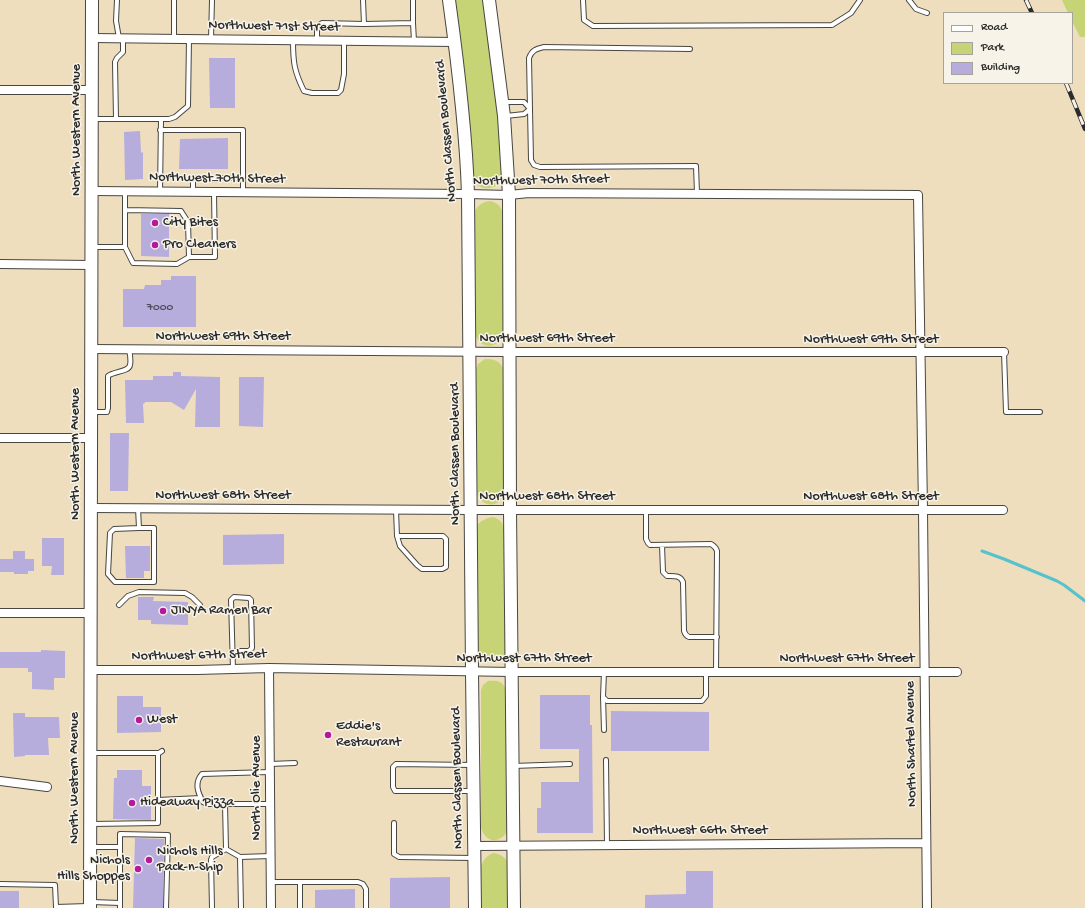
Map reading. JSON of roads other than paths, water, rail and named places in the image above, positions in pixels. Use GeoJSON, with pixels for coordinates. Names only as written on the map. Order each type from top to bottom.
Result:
{"type":"FeatureCollection","features":[{"type":"Feature","properties":{"kind":"street","name":"North Western Avenue"},"geometry":{"type":"LineString","coordinates":[[90,906],[92,0]]}},
{"type":"Feature","properties":{"kind":"street","name":"North Classen Boulevard"},"geometry":{"type":"LineString","coordinates":[[449,0],[464,122],[468,194],[475,908]]}},
{"type":"Feature","properties":{"kind":"street"},"geometry":{"type":"LineString","coordinates":[[489,0],[504,116],[509,195],[510,510],[514,908]]}},
{"type":"Feature","properties":{"kind":"street","name":"Northwest 71st Street"},"geometry":{"type":"LineString","coordinates":[[92,38],[455,42]]}},
{"type":"Feature","properties":{"kind":"street"},"geometry":{"type":"LineString","coordinates":[[0,90],[92,90]]}},
{"type":"Feature","properties":{"kind":"street","name":"Northwest 70th Street"},"geometry":{"type":"LineString","coordinates":[[92,191],[509,195],[529,192],[918,195]]}},
{"type":"Feature","properties":{"kind":"street","name":"North Shartel Avenue"},"geometry":{"type":"LineString","coordinates":[[918,195],[924,510],[924,672],[927,908]]}},
{"type":"Feature","properties":{"kind":"street"},"geometry":{"type":"LineString","coordinates":[[0,264],[91,265]]}},
{"type":"Feature","properties":{"kind":"street","name":"Northwest 69th Street"},"geometry":{"type":"LineString","coordinates":[[91,349],[470,352],[1004,352]]}},
{"type":"Feature","properties":{"kind":"street"},"geometry":{"type":"LineString","coordinates":[[0,438],[91,438]]}},
{"type":"Feature","properties":{"kind":"street","name":"Northwest 68th Street"},"geometry":{"type":"LineString","coordinates":[[90,508],[396,510],[1003,510]]}},
{"type":"Feature","properties":{"kind":"street"},"geometry":{"type":"LineString","coordinates":[[0,613],[91,613]]}},
{"type":"Feature","properties":{"kind":"street","name":"Northwest 67th Street"},"geometry":{"type":"LineString","coordinates":[[90,670],[269,668],[472,672],[956,672]]}},
{"type":"Feature","properties":{"kind":"street","name":"North Olie Avenue"},"geometry":{"type":"LineString","coordinates":[[269,668],[271,908]]}},
{"type":"Feature","properties":{"kind":"street"},"geometry":{"type":"LineString","coordinates":[[0,782],[47,787]]}},
{"type":"Feature","properties":{"kind":"street","name":"Northwest 66th Street"},"geometry":{"type":"LineString","coordinates":[[474,846],[926,843]]}},
{"type":"Feature","properties":{"kind":"lane"},"geometry":{"type":"LineString","coordinates":[[116,119],[115,62],[123,52],[116,21],[117,0]]}},
{"type":"Feature","properties":{"kind":"lane"},"geometry":{"type":"LineString","coordinates":[[174,0],[174,39]]}},
{"type":"Feature","properties":{"kind":"lane"},"geometry":{"type":"LineString","coordinates":[[211,39],[212,0]]}},
{"type":"Feature","properties":{"kind":"lane"},"geometry":{"type":"LineString","coordinates":[[363,0],[364,24]]}},
{"type":"Feature","properties":{"kind":"lane"},"geometry":{"type":"LineString","coordinates":[[413,0],[414,41]]}},
{"type":"Feature","properties":{"kind":"lane"},"geometry":{"type":"LineString","coordinates":[[583,0],[584,20],[593,26],[832,25],[851,13],[860,0]]}},
{"type":"Feature","properties":{"kind":"lane"},"geometry":{"type":"LineString","coordinates":[[909,0],[916,9],[927,13]]}},
{"type":"Feature","properties":{"kind":"lane"},"geometry":{"type":"LineString","coordinates":[[317,40],[318,27],[322,23],[413,23]]}},
{"type":"Feature","properties":{"kind":"lane"},"geometry":{"type":"LineString","coordinates":[[92,119],[169,119],[176,117],[188,106],[189,101],[189,39]]}},
{"type":"Feature","properties":{"kind":"lane"},"geometry":{"type":"LineString","coordinates":[[293,40],[293,61],[299,81],[304,91],[312,93],[338,93],[342,90],[344,74],[344,40]]}},
{"type":"Feature","properties":{"kind":"lane"},"geometry":{"type":"LineString","coordinates":[[690,49],[544,47],[536,49],[532,52],[529,58],[531,160],[534,165],[540,167],[696,166],[697,193]]}},
{"type":"Feature","properties":{"kind":"lane"},"geometry":{"type":"LineString","coordinates":[[502,102],[524,102],[530,109]]}},
{"type":"Feature","properties":{"kind":"lane"},"geometry":{"type":"LineString","coordinates":[[504,116],[524,114],[530,109]]}},
{"type":"Feature","properties":{"kind":"lane"},"geometry":{"type":"LineString","coordinates":[[160,119],[160,192]]}},
{"type":"Feature","properties":{"kind":"lane"},"geometry":{"type":"LineString","coordinates":[[160,130],[243,130],[243,192]]}},
{"type":"Feature","properties":{"kind":"lane"},"geometry":{"type":"LineString","coordinates":[[194,192],[194,178],[243,178]]}},
{"type":"Feature","properties":{"kind":"lane"},"geometry":{"type":"LineString","coordinates":[[125,191],[125,247],[133,263],[177,264],[189,257],[215,257],[214,192]]}},
{"type":"Feature","properties":{"kind":"lane"},"geometry":{"type":"LineString","coordinates":[[125,210],[181,211],[188,222],[189,257]]}},
{"type":"Feature","properties":{"kind":"lane"},"geometry":{"type":"LineString","coordinates":[[188,222],[214,222]]}},
{"type":"Feature","properties":{"kind":"lane"},"geometry":{"type":"LineString","coordinates":[[91,247],[125,247]]}},
{"type":"Feature","properties":{"kind":"lane"},"geometry":{"type":"LineString","coordinates":[[91,412],[107,412],[108,376],[112,373],[125,371],[129,368],[130,349]]}},
{"type":"Feature","properties":{"kind":"lane"},"geometry":{"type":"LineString","coordinates":[[1004,352],[1006,412],[1040,412]]}},
{"type":"Feature","properties":{"kind":"lane"},"geometry":{"type":"LineString","coordinates":[[138,508],[139,528]]}},
{"type":"Feature","properties":{"kind":"lane"},"geometry":{"type":"LineString","coordinates":[[396,510],[397,536],[400,546],[422,569],[442,569],[446,567],[446,539],[443,536],[397,536]]}},
{"type":"Feature","properties":{"kind":"lane"},"geometry":{"type":"LineString","coordinates":[[646,510],[646,539],[648,543],[654,546],[711,544],[718,551],[716,672]]}},
{"type":"Feature","properties":{"kind":"lane"},"geometry":{"type":"LineString","coordinates":[[139,528],[154,528],[154,582],[115,582],[108,574],[110,533],[114,529],[139,528]]}},
{"type":"Feature","properties":{"kind":"lane"},"geometry":{"type":"LineString","coordinates":[[662,545],[662,572],[667,576],[678,576],[681,578],[684,631],[686,636],[717,637]]}},
{"type":"Feature","properties":{"kind":"lane"},"geometry":{"type":"LineString","coordinates":[[119,605],[128,596],[139,592],[185,593],[192,597],[200,605]]}},
{"type":"Feature","properties":{"kind":"lane"},"geometry":{"type":"LineString","coordinates":[[232,651],[249,651],[252,648],[251,600],[249,598],[234,598],[231,600],[232,651],[233,669]]}},
{"type":"Feature","properties":{"kind":"lane"},"geometry":{"type":"LineString","coordinates":[[604,672],[604,730]]}},
{"type":"Feature","properties":{"kind":"lane"},"geometry":{"type":"LineString","coordinates":[[603,697],[607,701],[702,701],[706,696],[706,672]]}},
{"type":"Feature","properties":{"kind":"lane"},"geometry":{"type":"LineString","coordinates":[[90,753],[160,752],[158,823],[90,824]]}},
{"type":"Feature","properties":{"kind":"lane"},"geometry":{"type":"LineString","coordinates":[[606,760],[607,845]]}},
{"type":"Feature","properties":{"kind":"lane"},"geometry":{"type":"LineString","coordinates":[[270,804],[207,804],[203,802],[198,792],[198,778],[202,774],[270,768],[295,763]]}},
{"type":"Feature","properties":{"kind":"lane"},"geometry":{"type":"LineString","coordinates":[[473,765],[396,764],[393,767],[393,787],[395,791],[474,791]]}},
{"type":"Feature","properties":{"kind":"lane"},"geometry":{"type":"LineString","coordinates":[[513,766],[570,764]]}},
{"type":"Feature","properties":{"kind":"lane"},"geometry":{"type":"LineString","coordinates":[[158,800],[201,798]]}},
{"type":"Feature","properties":{"kind":"lane"},"geometry":{"type":"LineString","coordinates":[[225,804],[226,850]]}},
{"type":"Feature","properties":{"kind":"lane"},"geometry":{"type":"LineString","coordinates":[[394,823],[394,854],[399,857],[474,858]]}},
{"type":"Feature","properties":{"kind":"lane"},"geometry":{"type":"LineString","coordinates":[[120,908],[120,834],[168,835],[166,908]]}},
{"type":"Feature","properties":{"kind":"lane"},"geometry":{"type":"LineString","coordinates":[[90,847],[120,847]]}},
{"type":"Feature","properties":{"kind":"lane"},"geometry":{"type":"LineString","coordinates":[[226,850],[240,857],[270,856]]}},
{"type":"Feature","properties":{"kind":"lane"},"geometry":{"type":"LineString","coordinates":[[212,908],[211,860],[212,857],[226,850]]}},
{"type":"Feature","properties":{"kind":"lane"},"geometry":{"type":"LineString","coordinates":[[240,857],[241,908]]}},
{"type":"Feature","properties":{"kind":"lane"},"geometry":{"type":"LineString","coordinates":[[270,882],[358,882],[363,884],[366,889],[366,908]]}},
{"type":"Feature","properties":{"kind":"lane"},"geometry":{"type":"LineString","coordinates":[[300,882],[300,908]]}},
{"type":"Feature","properties":{"kind":"lane"},"geometry":{"type":"LineString","coordinates":[[0,884],[55,884],[56,907],[120,903]]}},
{"type":"Feature","properties":{"kind":"waterway"},"geometry":{"type":"LineString","coordinates":[[982,551],[1057,581],[1085,601]]}},
{"type":"Feature","properties":{"kind":"railway"},"geometry":{"type":"LineString","coordinates":[[1026,0],[1032,12]]}},
{"type":"Feature","properties":{"kind":"railway"},"geometry":{"type":"LineString","coordinates":[[1066,84],[1085,129]]}},
{"type":"Feature","properties":{"kind":"place","name":"City Bites"},"geometry":{"type":"Point","coordinates":[155,223]}},
{"type":"Feature","properties":{"kind":"place","name":"Pro Cleaners"},"geometry":{"type":"Point","coordinates":[155,245]}},
{"type":"Feature","properties":{"kind":"place","name":"JINYA Ramen Bar"},"geometry":{"type":"Point","coordinates":[163,611]}},
{"type":"Feature","properties":{"kind":"place","name":"West"},"geometry":{"type":"Point","coordinates":[139,720]}},
{"type":"Feature","properties":{"kind":"place","name":"Eddie's Restaurant"},"geometry":{"type":"Point","coordinates":[328,735]}},
{"type":"Feature","properties":{"kind":"place","name":"Hideaway Pizza"},"geometry":{"type":"Point","coordinates":[132,803]}},
{"type":"Feature","properties":{"kind":"place","name":"Nichols Hills Pack-n-Ship"},"geometry":{"type":"Point","coordinates":[149,860]}},
{"type":"Feature","properties":{"kind":"place","name":"Nichols Hills Shoppes"},"geometry":{"type":"Point","coordinates":[138,869]}}]}
